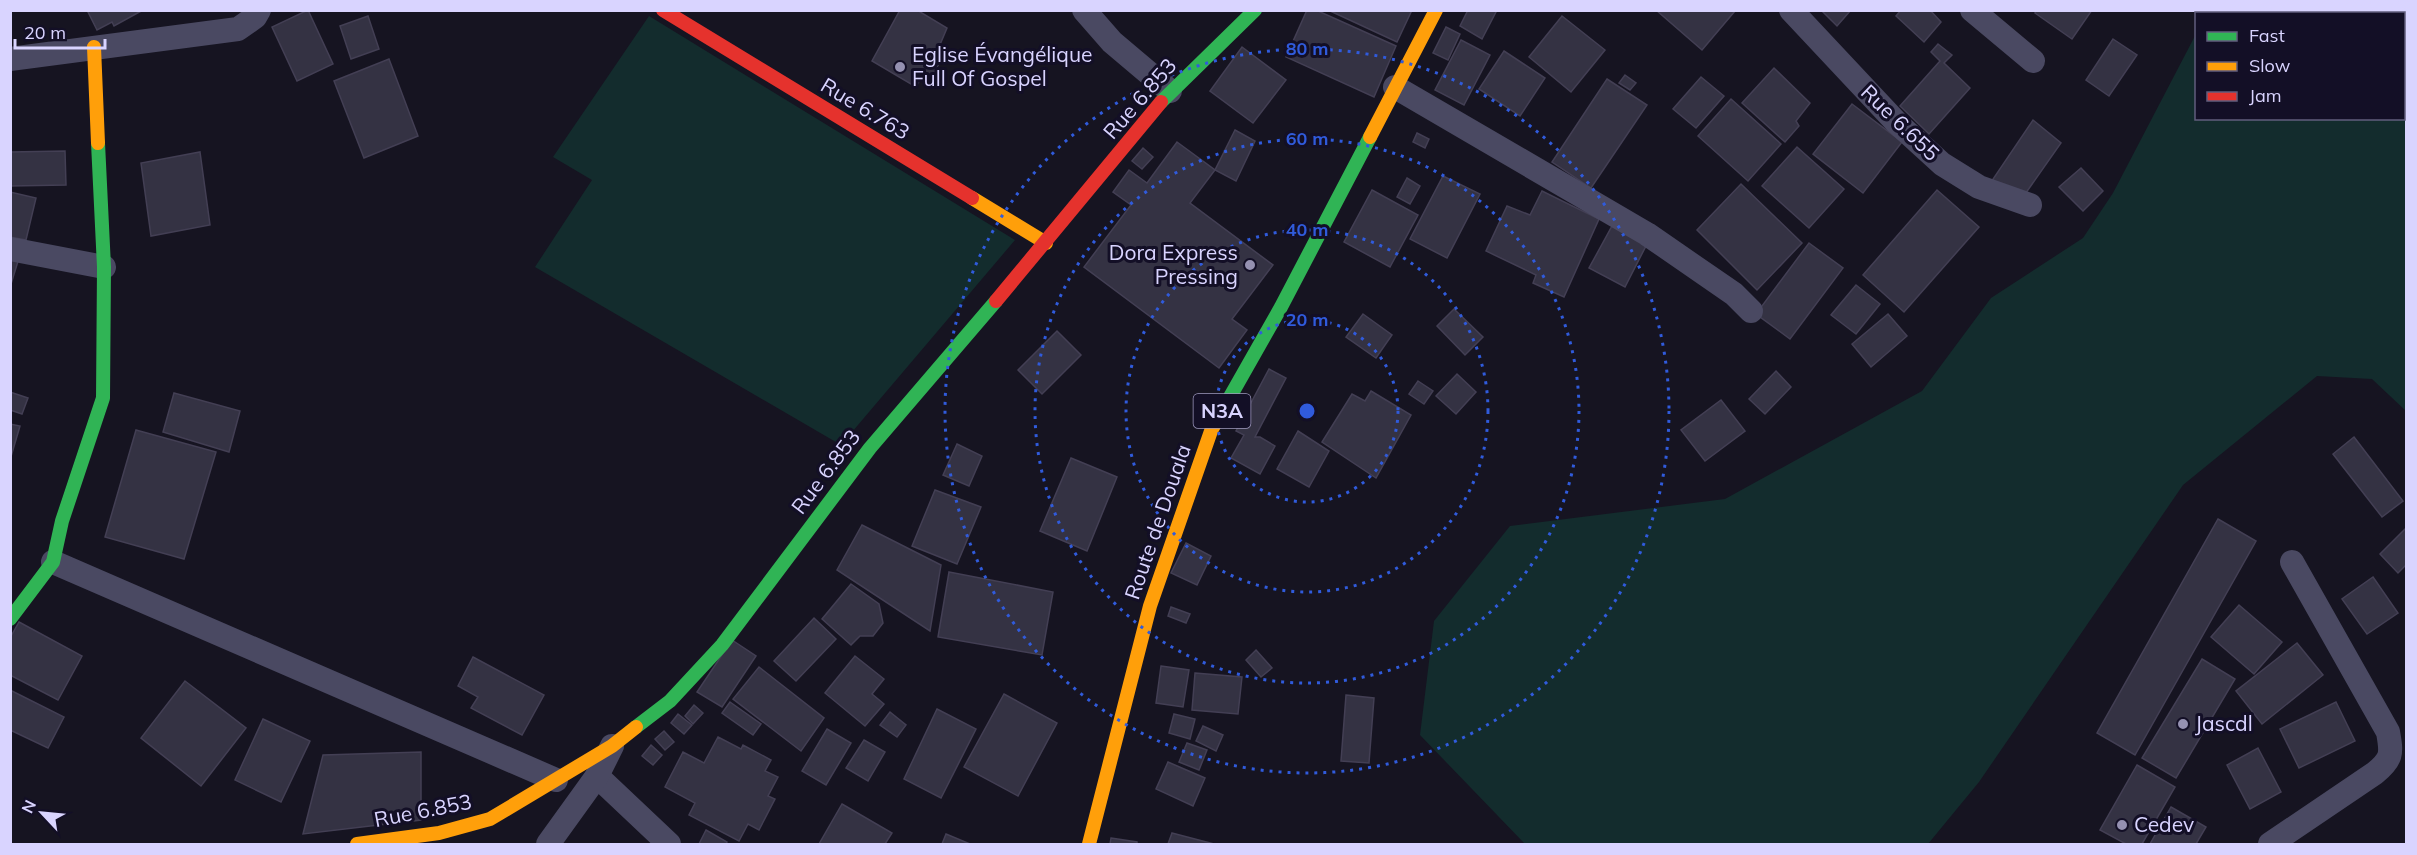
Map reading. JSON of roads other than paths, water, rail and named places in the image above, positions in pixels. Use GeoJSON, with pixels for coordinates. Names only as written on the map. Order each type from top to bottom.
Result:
{"type":"FeatureCollection","features":[{"type":"Feature","properties":{"kind":"main road","name":"Rue 6.763"},"geometry":{"type":"LineString","coordinates":[[663,10],[1046,243]]}},
{"type":"Feature","properties":{"kind":"main road","name":"Rue 6.853"},"geometry":{"type":"LineString","coordinates":[[357,844],[439,834],[490,819],[612,746],[670,701],[722,645],[870,448],[1046,243],[1170,91],[1255,10]]}},
{"type":"Feature","properties":{"kind":"main road","name":"Route de Douala"},"geometry":{"type":"LineString","coordinates":[[1089,844],[1150,606],[1211,431],[1281,307],[1436,10]]}},
{"type":"Feature","properties":{"kind":"main road"},"geometry":{"type":"LineString","coordinates":[[10,619],[54,562],[62,521],[103,398],[104,267],[94,47]]}},
{"type":"Feature","properties":{"kind":"street"},"geometry":{"type":"LineString","coordinates":[[10,59],[238,29],[255,17],[259,10]]}},
{"type":"Feature","properties":{"kind":"street"},"geometry":{"type":"LineString","coordinates":[[1084,10],[1112,42],[1170,91]]}},
{"type":"Feature","properties":{"kind":"street","name":"Rue 6.655"},"geometry":{"type":"LineString","coordinates":[[1791,10],[1896,122],[1942,164],[1979,187],[2030,205]]}},
{"type":"Feature","properties":{"kind":"street"},"geometry":{"type":"LineString","coordinates":[[1972,10],[2033,62]]}},
{"type":"Feature","properties":{"kind":"street"},"geometry":{"type":"LineString","coordinates":[[1395,87],[1647,234],[1734,294],[1751,311]]}},
{"type":"Feature","properties":{"kind":"street"},"geometry":{"type":"LineString","coordinates":[[10,249],[104,267]]}},
{"type":"Feature","properties":{"kind":"street"},"geometry":{"type":"LineString","coordinates":[[54,562],[556,780]]}},
{"type":"Feature","properties":{"kind":"street"},"geometry":{"type":"LineString","coordinates":[[2270,844],[2375,773],[2387,763],[2392,751],[2388,732],[2292,562]]}},
{"type":"Feature","properties":{"kind":"street"},"geometry":{"type":"LineString","coordinates":[[548,844],[597,776],[612,746]]}},
{"type":"Feature","properties":{"kind":"street"},"geometry":{"type":"LineString","coordinates":[[597,776],[669,844]]}},
{"type":"Feature","properties":{"kind":"place","name":"Eglise Évangélique Full Of Gospel"},"geometry":{"type":"Point","coordinates":[900,67]}},
{"type":"Feature","properties":{"kind":"place","name":"Dora Express Pressing"},"geometry":{"type":"Point","coordinates":[1250,265]}},
{"type":"Feature","properties":{"kind":"place","name":"Jascdl"},"geometry":{"type":"Point","coordinates":[2183,724]}},
{"type":"Feature","properties":{"kind":"place","name":"Cedev"},"geometry":{"type":"Point","coordinates":[2122,825]}}]}
